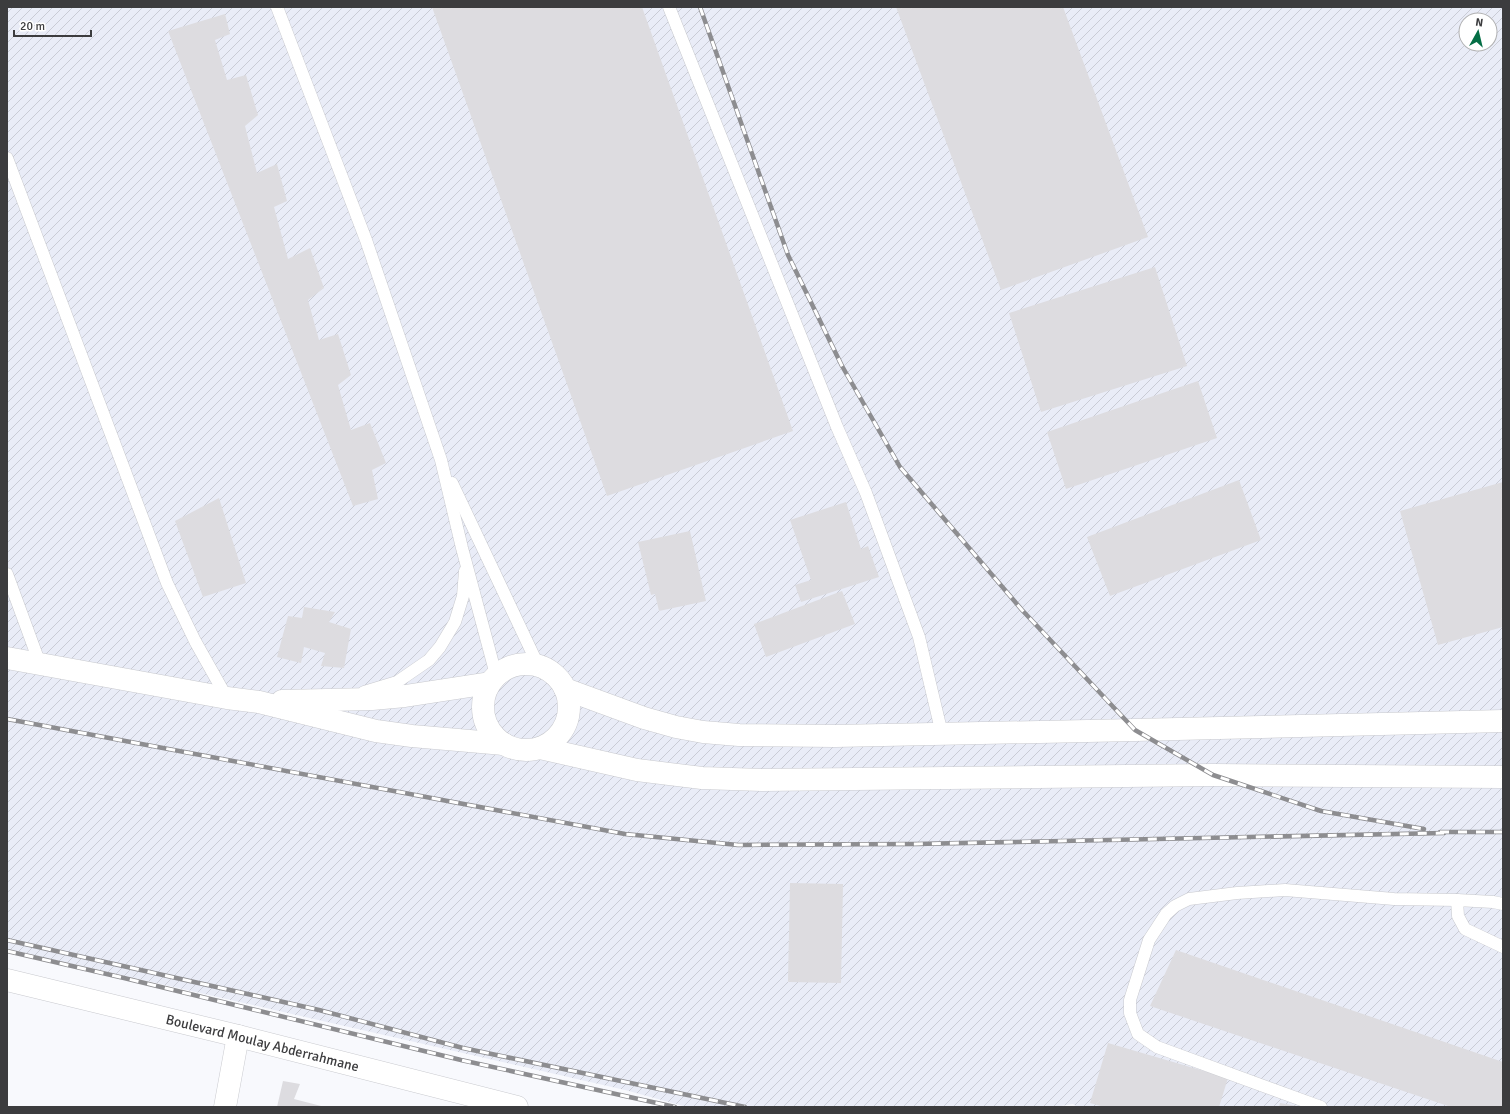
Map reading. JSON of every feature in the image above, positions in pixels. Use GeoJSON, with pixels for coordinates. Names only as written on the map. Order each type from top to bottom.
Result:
{"type":"FeatureCollection","features":[{"type":"Feature","properties":{"kind":"street"},"geometry":{"type":"LineString","coordinates":[[7,658],[227,698],[259,702],[376,731],[433,739],[504,744],[522,750],[540,748],[637,770],[702,778],[762,780],[1213,775],[1503,777]]}},
{"type":"Feature","properties":{"kind":"street"},"geometry":{"type":"LineString","coordinates":[[504,744],[495,737],[488,728],[483,717],[483,699],[493,679],[505,669],[514,665],[529,664],[538,665],[551,671],[561,681],[565,689],[569,705],[566,721],[558,736],[540,748]]}},
{"type":"Feature","properties":{"kind":"street"},"geometry":{"type":"LineString","coordinates":[[259,702],[372,699],[405,696],[493,679]]}},
{"type":"Feature","properties":{"kind":"street"},"geometry":{"type":"LineString","coordinates":[[565,689],[644,718],[703,732],[739,735],[835,736],[1503,721]]}},
{"type":"Feature","properties":{"kind":"street","name":"Boulevard Moulay Abderrahmane"},"geometry":{"type":"LineString","coordinates":[[7,980],[238,1036],[517,1107]]}},
{"type":"Feature","properties":{"kind":"street"},"geometry":{"type":"LineString","coordinates":[[225,1107],[238,1036]]}},
{"type":"Feature","properties":{"kind":"lane"},"geometry":{"type":"LineString","coordinates":[[277,7],[366,240],[441,460],[493,679]]}},
{"type":"Feature","properties":{"kind":"lane"},"geometry":{"type":"LineString","coordinates":[[669,7],[891,558],[919,636],[942,734]]}},
{"type":"Feature","properties":{"kind":"lane"},"geometry":{"type":"LineString","coordinates":[[7,158],[167,583],[195,641],[227,698]]}},
{"type":"Feature","properties":{"kind":"lane"},"geometry":{"type":"LineString","coordinates":[[441,460],[538,665]]}},
{"type":"Feature","properties":{"kind":"lane"},"geometry":{"type":"LineString","coordinates":[[334,699],[398,682],[429,660],[440,647],[455,622],[463,596],[465,574],[462,548]]}},
{"type":"Feature","properties":{"kind":"lane"},"geometry":{"type":"LineString","coordinates":[[7,574],[40,664]]}},
{"type":"Feature","properties":{"kind":"lane"},"geometry":{"type":"LineString","coordinates":[[1321,1107],[1157,1047],[1138,1034],[1130,1013],[1130,1000],[1150,940],[1166,914],[1176,906],[1189,899],[1237,893],[1285,890],[1394,899],[1457,900],[1503,904]]}},
{"type":"Feature","properties":{"kind":"lane"},"geometry":{"type":"LineString","coordinates":[[1457,900],[1458,916],[1465,929],[1503,947]]}},
{"type":"Feature","properties":{"kind":"shaded area"},"geometry":{"type":"Polygon","coordinates":[[[7,7],[1503,7],[1503,1107],[1077,1107],[1073,1104],[1055,1107],[687,1107],[625,1090],[7,949],[7,7]]]}},
{"type":"Feature","properties":{"kind":"building"},"geometry":{"type":"Polygon","coordinates":[[[432,7],[642,7],[793,431],[607,496],[432,7]]]}},
{"type":"Feature","properties":{"kind":"building"},"geometry":{"type":"Polygon","coordinates":[[[896,7],[1063,7],[1148,237],[1001,290],[896,7]]]}},
{"type":"Feature","properties":{"kind":"building"},"geometry":{"type":"Polygon","coordinates":[[[225,14],[230,34],[215,40],[227,80],[246,75],[258,115],[245,126],[257,173],[277,164],[287,201],[274,207],[288,259],[310,248],[324,288],[308,300],[319,340],[338,334],[351,375],[338,385],[351,430],[370,423],[386,463],[372,470],[378,499],[353,506],[168,31],[225,14]]]}},
{"type":"Feature","properties":{"kind":"building"},"geometry":{"type":"Polygon","coordinates":[[[1155,267],[1187,366],[1041,412],[1009,313],[1155,267]]]}},
{"type":"Feature","properties":{"kind":"building"},"geometry":{"type":"Polygon","coordinates":[[[1198,381],[1217,438],[1066,489],[1047,432],[1198,381]]]}},
{"type":"Feature","properties":{"kind":"building"},"geometry":{"type":"Polygon","coordinates":[[[1239,480],[1261,540],[1110,596],[1087,537],[1239,480]]]}},
{"type":"Feature","properties":{"kind":"building"},"geometry":{"type":"Polygon","coordinates":[[[1503,482],[1503,627],[1438,645],[1400,511],[1503,482]]]}},
{"type":"Feature","properties":{"kind":"building"},"geometry":{"type":"Polygon","coordinates":[[[219,498],[246,583],[203,597],[175,521],[219,498]]]}},
{"type":"Feature","properties":{"kind":"building"},"geometry":{"type":"Polygon","coordinates":[[[846,502],[861,549],[868,546],[879,577],[801,602],[795,585],[811,580],[790,520],[846,502]]]}},
{"type":"Feature","properties":{"kind":"building"},"geometry":{"type":"Polygon","coordinates":[[[690,531],[706,601],[659,611],[655,594],[651,595],[638,542],[690,531]]]}},
{"type":"Feature","properties":{"kind":"building"},"geometry":{"type":"Polygon","coordinates":[[[842,591],[855,624],[766,657],[754,624],[842,591]]]}},
{"type":"Feature","properties":{"kind":"building"},"geometry":{"type":"Polygon","coordinates":[[[304,607],[335,612],[329,622],[351,629],[344,668],[321,666],[325,653],[304,647],[301,663],[277,657],[288,616],[302,618],[304,607]]]}},
{"type":"Feature","properties":{"kind":"building"},"geometry":{"type":"Polygon","coordinates":[[[790,883],[843,884],[841,983],[788,982],[790,883]]]}},
{"type":"Feature","properties":{"kind":"building"},"geometry":{"type":"Polygon","coordinates":[[[1176,950],[1503,1062],[1503,1107],[1451,1107],[1150,1006],[1176,950]]]}},
{"type":"Feature","properties":{"kind":"building"},"geometry":{"type":"Polygon","coordinates":[[[1108,1043],[1228,1078],[1219,1107],[1104,1107],[1090,1103],[1108,1043]]]}},
{"type":"Feature","properties":{"kind":"building"},"geometry":{"type":"Polygon","coordinates":[[[283,1081],[300,1084],[294,1099],[325,1107],[277,1107],[283,1081]]]}},
{"type":"Feature","properties":{"kind":"building"},"geometry":{"type":"Polygon","coordinates":[[[1280,1103],[1297,1106],[1297,1107],[1279,1107],[1280,1103]]]}},
{"type":"Feature","properties":{"kind":"railway"},"geometry":{"type":"LineString","coordinates":[[700,7],[788,255],[842,366],[900,467],[1022,610],[1135,730],[1213,775],[1321,811],[1424,829]]}},
{"type":"Feature","properties":{"kind":"railway"},"geometry":{"type":"LineString","coordinates":[[7,719],[625,834],[738,845],[916,844],[1444,833]]}},
{"type":"Feature","properties":{"kind":"railway"},"geometry":{"type":"LineString","coordinates":[[1440,832],[1503,832]]}},
{"type":"Feature","properties":{"kind":"railway"},"geometry":{"type":"LineString","coordinates":[[7,940],[319,1010],[463,1048],[745,1107]]}},
{"type":"Feature","properties":{"kind":"railway"},"geometry":{"type":"LineString","coordinates":[[7,951],[461,1060],[675,1107]]}}]}
